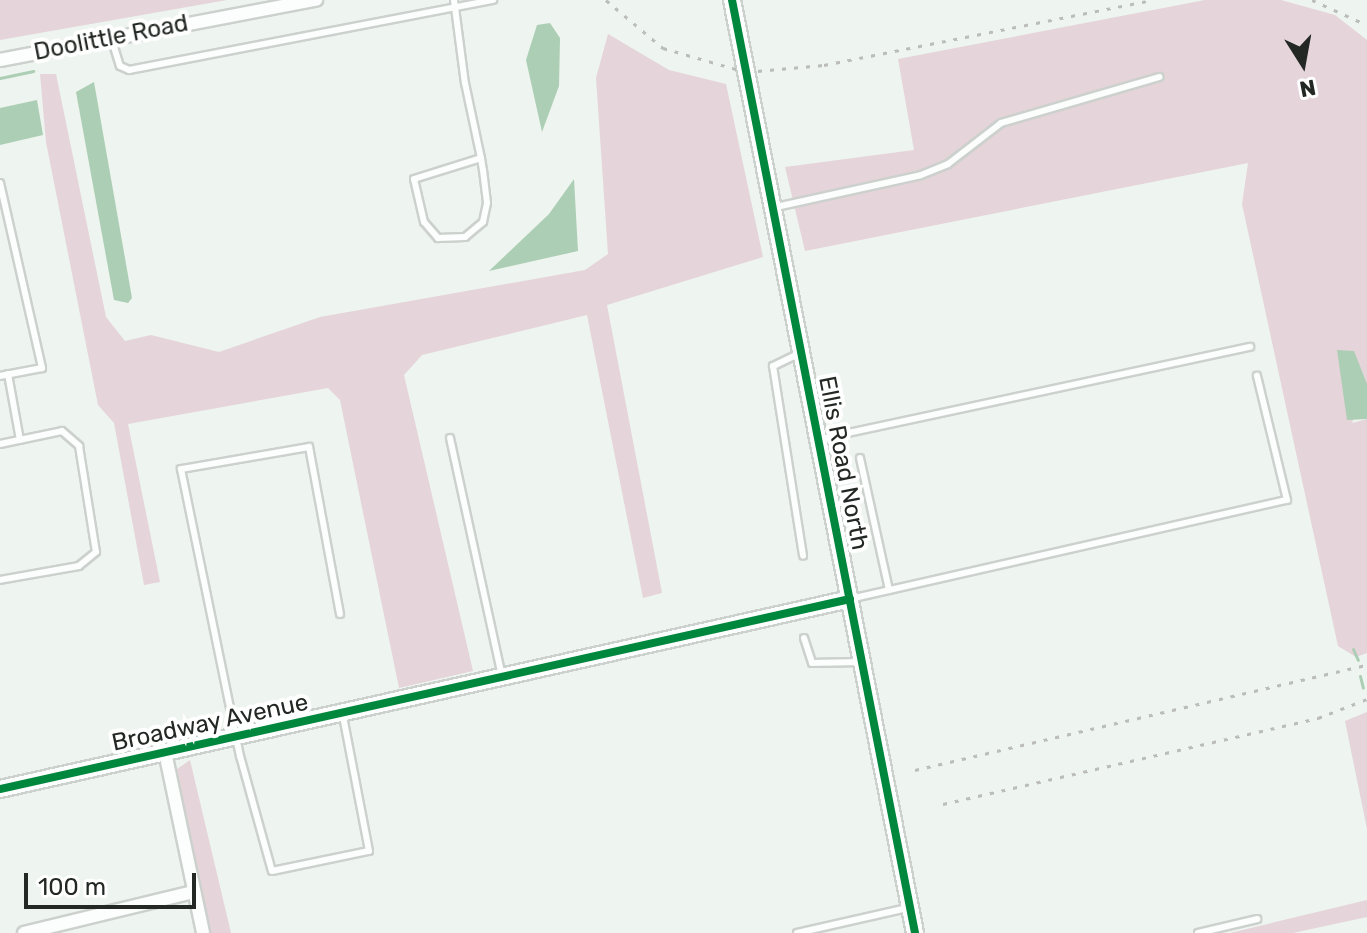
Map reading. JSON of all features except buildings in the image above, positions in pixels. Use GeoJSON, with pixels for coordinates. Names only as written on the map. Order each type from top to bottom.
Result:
{"type":"FeatureCollection","features":[{"type":"Feature","properties":{"kind":"street","name":"Doolittle Road"},"geometry":{"type":"LineString","coordinates":[[0,60],[316,0]]}},
{"type":"Feature","properties":{"kind":"street","name":"Ellis Road North"},"geometry":{"type":"LineString","coordinates":[[732,0],[915,933]]}},
{"type":"Feature","properties":{"kind":"street","name":"Broadway Avenue"},"geometry":{"type":"LineString","coordinates":[[0,789],[343,716],[850,599]]}},
{"type":"Feature","properties":{"kind":"street"},"geometry":{"type":"LineString","coordinates":[[165,752],[203,933]]}},
{"type":"Feature","properties":{"kind":"street"},"geometry":{"type":"LineString","coordinates":[[24,933],[194,892]]}},
{"type":"Feature","properties":{"kind":"lane"},"geometry":{"type":"LineString","coordinates":[[454,0],[481,158],[483,222],[465,237],[438,238],[424,222],[414,179],[481,158]]}},
{"type":"Feature","properties":{"kind":"lane"},"geometry":{"type":"LineString","coordinates":[[111,37],[120,66],[129,70],[493,0]]}},
{"type":"Feature","properties":{"kind":"lane"},"geometry":{"type":"LineString","coordinates":[[773,208],[921,175],[948,164],[1001,123],[1159,77]]}},
{"type":"Feature","properties":{"kind":"lane"},"geometry":{"type":"LineString","coordinates":[[0,183],[42,368],[0,376]]}},
{"type":"Feature","properties":{"kind":"lane"},"geometry":{"type":"LineString","coordinates":[[818,439],[1250,347]]}},
{"type":"Feature","properties":{"kind":"lane"},"geometry":{"type":"LineString","coordinates":[[801,354],[773,366],[803,556]]}},
{"type":"Feature","properties":{"kind":"lane"},"geometry":{"type":"LineString","coordinates":[[8,374],[20,440]]}},
{"type":"Feature","properties":{"kind":"lane"},"geometry":{"type":"LineString","coordinates":[[850,599],[1287,500],[1257,376]]}},
{"type":"Feature","properties":{"kind":"lane"},"geometry":{"type":"LineString","coordinates":[[0,444],[62,431],[79,446],[96,552],[79,566],[0,580]]}},
{"type":"Feature","properties":{"kind":"lane"},"geometry":{"type":"LineString","coordinates":[[450,438],[503,680]]}},
{"type":"Feature","properties":{"kind":"lane"},"geometry":{"type":"LineString","coordinates":[[340,614],[309,447],[181,469],[237,738],[272,871],[366,857],[369,838],[343,716]]}},
{"type":"Feature","properties":{"kind":"lane"},"geometry":{"type":"LineString","coordinates":[[860,458],[889,590]]}},
{"type":"Feature","properties":{"kind":"lane"},"geometry":{"type":"LineString","coordinates":[[804,638],[812,663],[862,662]]}},
{"type":"Feature","properties":{"kind":"lane"},"geometry":{"type":"LineString","coordinates":[[797,933],[910,907]]}},
{"type":"Feature","properties":{"kind":"lane"},"geometry":{"type":"LineString","coordinates":[[1198,933],[1257,919]]}},
{"type":"Feature","properties":{"kind":"shaded area"},"geometry":{"type":"Polygon","coordinates":[[[0,0],[227,0],[0,40],[0,0]]]}},
{"type":"Feature","properties":{"kind":"shaded area"},"geometry":{"type":"Polygon","coordinates":[[[1205,0],[1281,0],[1335,15],[1367,40],[1367,384],[1352,423],[1367,419],[1367,653],[1356,657],[1338,646],[1242,204],[1248,163],[805,251],[785,167],[914,150],[898,59],[1205,0]]]}},
{"type":"Feature","properties":{"kind":"shaded area"},"geometry":{"type":"Polygon","coordinates":[[[550,23],[560,38],[559,86],[542,132],[526,60],[537,25],[550,23]]]}},
{"type":"Feature","properties":{"kind":"shaded area"},"geometry":{"type":"Polygon","coordinates":[[[608,34],[669,70],[726,84],[763,257],[607,305],[662,593],[643,598],[587,315],[422,355],[404,375],[473,671],[399,688],[340,400],[328,388],[128,424],[160,582],[144,585],[114,423],[98,405],[46,142],[40,74],[56,74],[106,317],[125,341],[151,335],[219,352],[320,317],[585,270],[608,254],[596,78],[608,34]]]}},
{"type":"Feature","properties":{"kind":"shaded area"},"geometry":{"type":"Polygon","coordinates":[[[94,82],[132,298],[128,303],[114,300],[76,92],[94,82]]]}},
{"type":"Feature","properties":{"kind":"shaded area"},"geometry":{"type":"Polygon","coordinates":[[[37,100],[43,135],[0,145],[0,108],[37,100]]]}},
{"type":"Feature","properties":{"kind":"shaded area"},"geometry":{"type":"Polygon","coordinates":[[[574,179],[578,251],[489,271],[549,214],[574,179]]]}},
{"type":"Feature","properties":{"kind":"shaded area"},"geometry":{"type":"Polygon","coordinates":[[[1337,350],[1354,351],[1367,384],[1367,419],[1347,420],[1337,350]]]}},
{"type":"Feature","properties":{"kind":"shaded area"},"geometry":{"type":"Polygon","coordinates":[[[1367,712],[1367,829],[1345,721],[1367,712]]]}},
{"type":"Feature","properties":{"kind":"shaded area"},"geometry":{"type":"Polygon","coordinates":[[[190,760],[231,933],[208,933],[173,772],[190,760]]]}},
{"type":"Feature","properties":{"kind":"shaded area"},"geometry":{"type":"Polygon","coordinates":[[[1367,900],[1367,917],[1293,933],[1230,933],[1367,900]]]}},
{"type":"Feature","properties":{"kind":"waterway"},"geometry":{"type":"LineString","coordinates":[[0,78],[33,71]]}},
{"type":"Feature","properties":{"kind":"waterway"},"geometry":{"type":"LineString","coordinates":[[1353,649],[1358,660]]}},
{"type":"Feature","properties":{"kind":"waterway"},"geometry":{"type":"LineString","coordinates":[[1360,676],[1363,688]]}},
{"type":"Feature","properties":{"kind":"railway"},"geometry":{"type":"LineString","coordinates":[[606,0],[663,48],[746,72],[824,65],[1151,0]]}},
{"type":"Feature","properties":{"kind":"railway"},"geometry":{"type":"LineString","coordinates":[[1312,0],[1367,25]]}},
{"type":"Feature","properties":{"kind":"railway"},"geometry":{"type":"LineString","coordinates":[[915,770],[1367,665]]}},
{"type":"Feature","properties":{"kind":"railway"},"geometry":{"type":"LineString","coordinates":[[943,804],[1318,718],[1367,699]]}},
{"type":"Feature","properties":{"kind":"cycle path"},"geometry":{"type":"LineString","coordinates":[[732,0],[915,933]]}},
{"type":"Feature","properties":{"kind":"cycle path"},"geometry":{"type":"LineString","coordinates":[[0,789],[850,599]]}}]}
